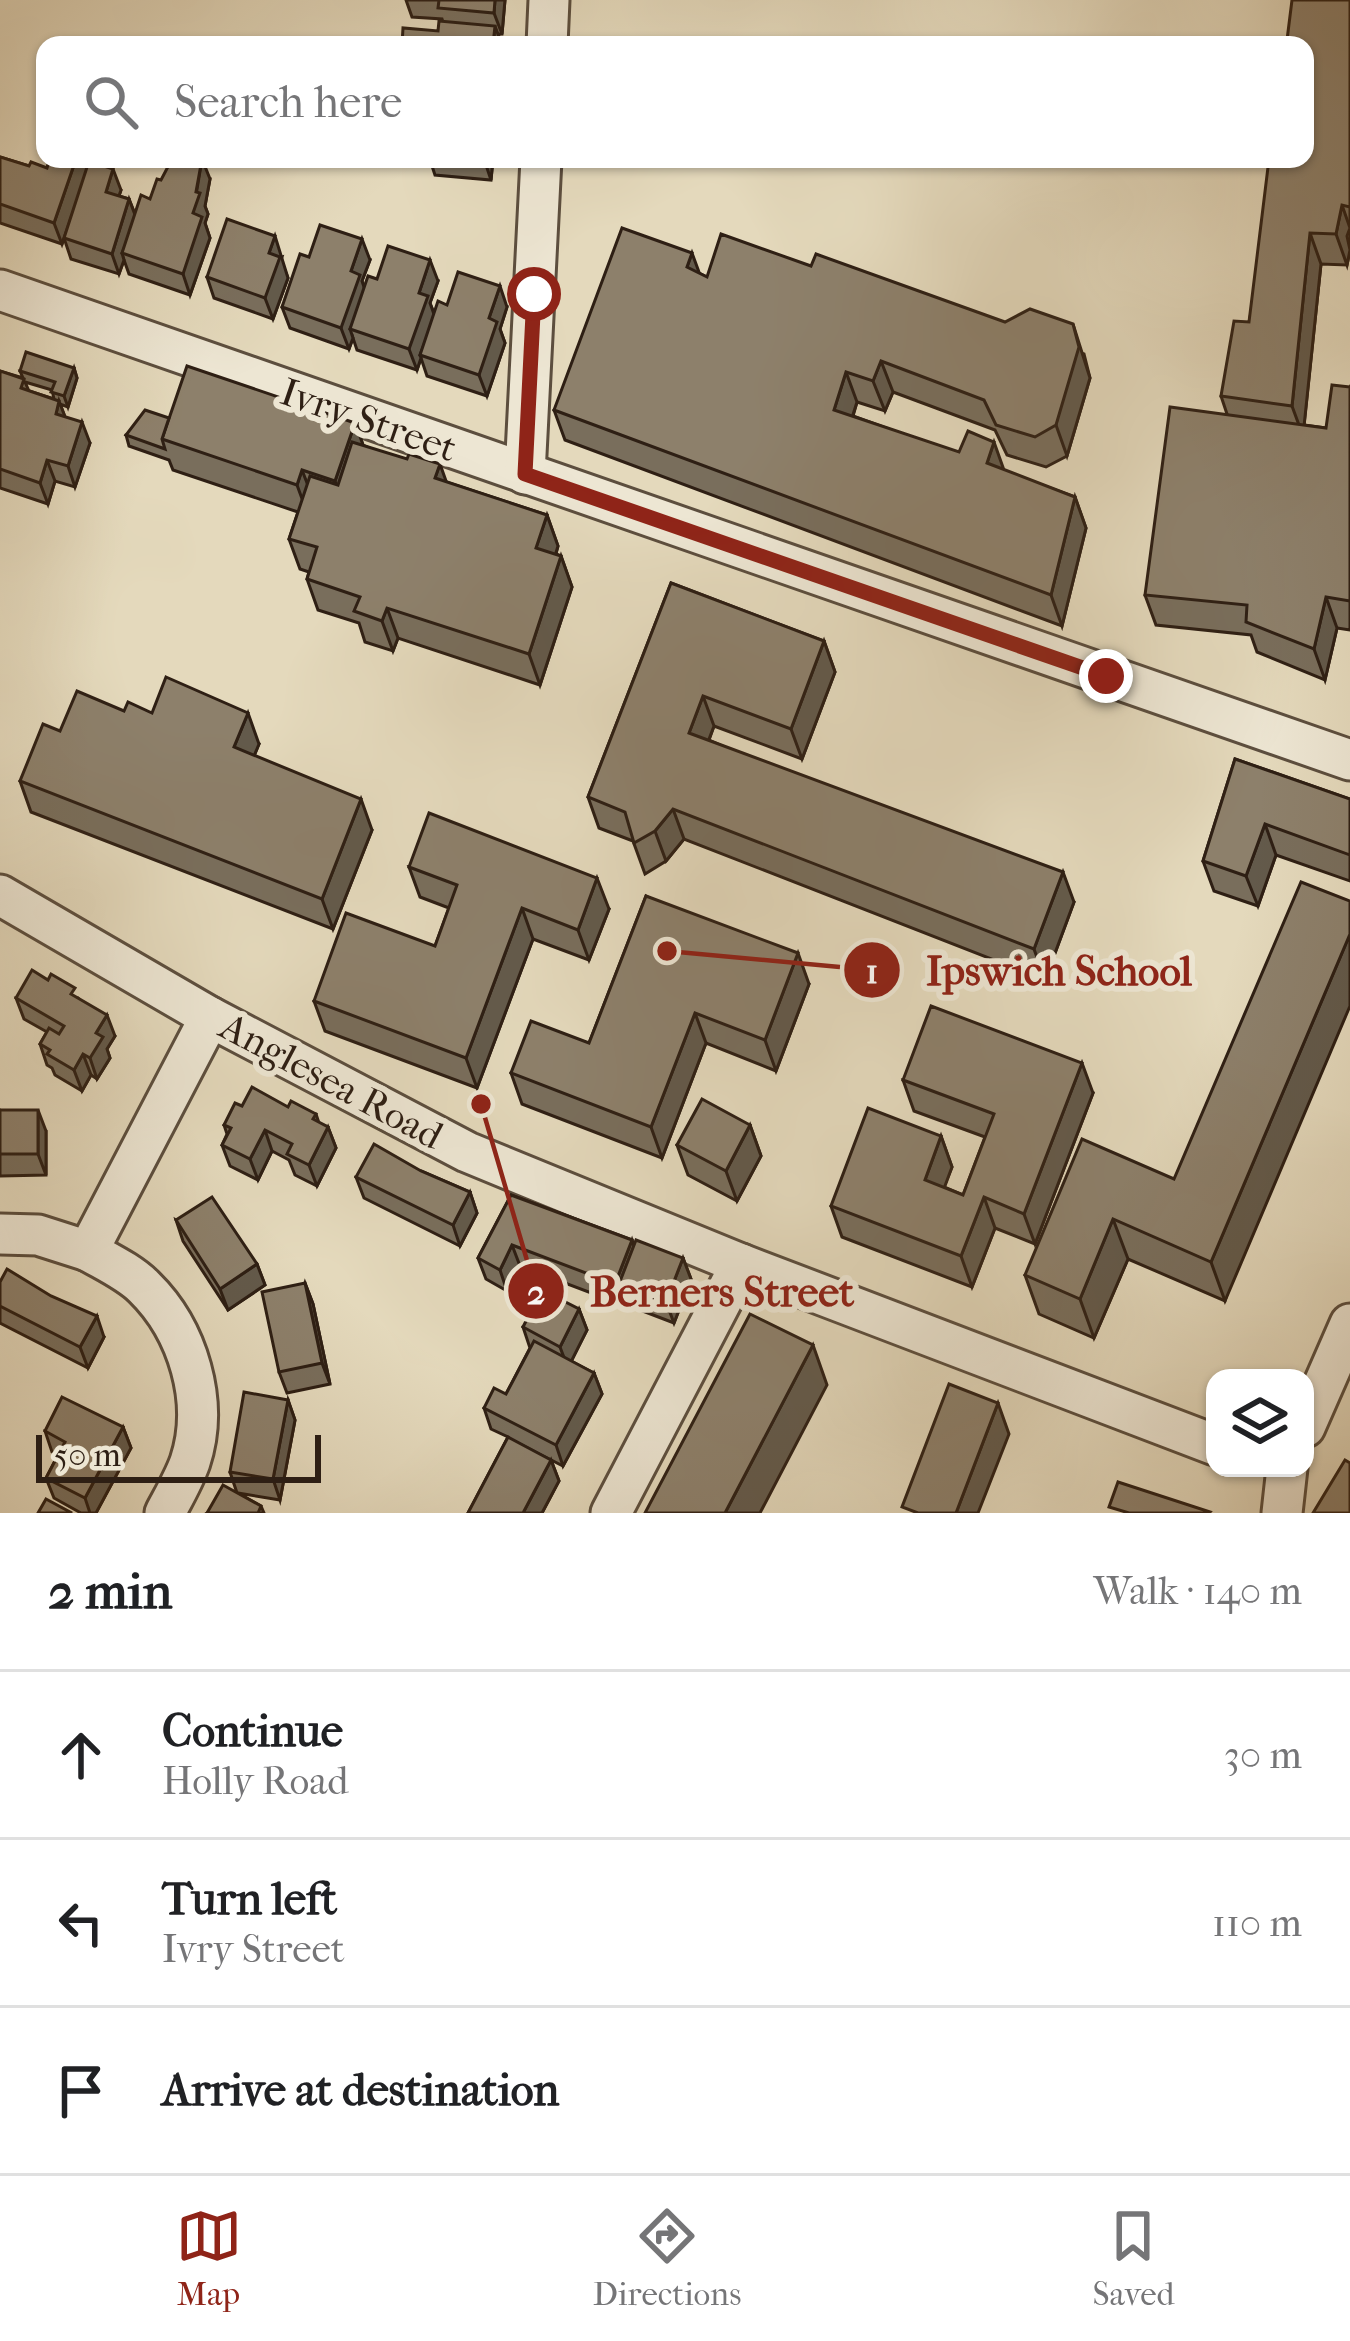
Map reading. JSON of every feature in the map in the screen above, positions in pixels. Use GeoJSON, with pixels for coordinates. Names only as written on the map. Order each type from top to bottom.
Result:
{"type":"FeatureCollection","features":[{"type":"Feature","properties":{"kind":"street"},"geometry":{"type":"LineString","coordinates":[[547,36],[549,0]]}},
{"type":"Feature","properties":{"kind":"street"},"geometry":{"type":"LineString","coordinates":[[525,474],[541,168]]}},
{"type":"Feature","properties":{"kind":"street","name":"Ivry Street"},"geometry":{"type":"LineString","coordinates":[[0,290],[1350,760]]}},
{"type":"Feature","properties":{"kind":"street","name":"Anglesea Road"},"geometry":{"type":"LineString","coordinates":[[0,895],[210,1016],[467,1152],[741,1264],[1206,1442]]}},
{"type":"Feature","properties":{"kind":"street"},"geometry":{"type":"LineString","coordinates":[[88,1251],[210,1016]]}},
{"type":"Feature","properties":{"kind":"street"},"geometry":{"type":"LineString","coordinates":[[0,1234],[38,1235],[88,1251],[143,1286],[169,1319],[193,1375],[198,1402],[190,1462],[165,1513]]}},
{"type":"Feature","properties":{"kind":"street"},"geometry":{"type":"LineString","coordinates":[[610,1513],[741,1264]]}},
{"type":"Feature","properties":{"kind":"street"},"geometry":{"type":"LineString","coordinates":[[1314,1406],[1350,1324]]}},
{"type":"Feature","properties":{"kind":"building"},"geometry":{"type":"Polygon","coordinates":[[[439,0],[495,0],[494,13],[438,8],[439,0]]]}},
{"type":"Feature","properties":{"kind":"building"},"geometry":{"type":"Polygon","coordinates":[[[1292,0],[1350,0],[1350,207],[1342,205],[1336,234],[1310,233],[1292,406],[1221,396],[1234,321],[1249,322],[1268,168],[1314,168],[1314,36],[1288,36],[1292,0]]]}},
{"type":"Feature","properties":{"kind":"building"},"geometry":{"type":"Polygon","coordinates":[[[439,21],[495,26],[494,36],[403,36],[403,28],[438,31],[439,21]]]}},
{"type":"Feature","properties":{"kind":"building"},"geometry":{"type":"Polygon","coordinates":[[[0,157],[29,166],[31,162],[36,168],[73,168],[54,223],[0,204],[0,157]]]}},
{"type":"Feature","properties":{"kind":"building"},"geometry":{"type":"Polygon","coordinates":[[[87,168],[113,169],[106,192],[129,199],[112,254],[64,238],[87,168]]]}},
{"type":"Feature","properties":{"kind":"building"},"geometry":{"type":"Polygon","coordinates":[[[167,168],[200,168],[196,192],[200,193],[193,213],[202,217],[183,274],[122,253],[141,195],[150,199],[157,179],[161,180],[167,168]]]}},
{"type":"Feature","properties":{"kind":"building"},"geometry":{"type":"Polygon","coordinates":[[[227,219],[275,236],[269,253],[280,257],[265,298],[207,277],[227,219]]]}},
{"type":"Feature","properties":{"kind":"building"},"geometry":{"type":"Polygon","coordinates":[[[320,225],[362,239],[351,271],[360,275],[341,328],[282,307],[300,254],[309,257],[320,225]]]}},
{"type":"Feature","properties":{"kind":"building"},"geometry":{"type":"Polygon","coordinates":[[[622,228],[692,253],[687,267],[707,277],[721,234],[811,266],[816,254],[1005,322],[1030,309],[1073,324],[1079,347],[1056,425],[1035,437],[996,425],[984,400],[881,361],[873,381],[846,372],[834,410],[959,452],[968,431],[994,442],[987,463],[1075,497],[1051,595],[554,410],[622,228]]]}},
{"type":"Feature","properties":{"kind":"building"},"geometry":{"type":"Polygon","coordinates":[[[388,246],[430,260],[419,293],[428,296],[409,349],[350,329],[368,276],[377,279],[388,246]]]}},
{"type":"Feature","properties":{"kind":"building"},"geometry":{"type":"Polygon","coordinates":[[[458,272],[500,286],[489,318],[497,322],[479,375],[420,355],[438,301],[447,305],[458,272]]]}},
{"type":"Feature","properties":{"kind":"building"},"geometry":{"type":"Polygon","coordinates":[[[26,352],[74,368],[64,396],[51,392],[55,382],[20,371],[26,352]]]}},
{"type":"Feature","properties":{"kind":"building"},"geometry":{"type":"Polygon","coordinates":[[[187,366],[355,423],[335,481],[302,470],[297,485],[162,439],[187,366]]]}},
{"type":"Feature","properties":{"kind":"building"},"geometry":{"type":"Polygon","coordinates":[[[0,371],[24,379],[21,388],[59,401],[56,414],[82,422],[68,466],[47,460],[40,483],[0,469],[0,371]]]}},
{"type":"Feature","properties":{"kind":"building"},"geometry":{"type":"Polygon","coordinates":[[[1332,385],[1350,387],[1350,601],[1326,597],[1314,649],[1246,622],[1247,605],[1145,595],[1170,407],[1326,428],[1332,385]]]}},
{"type":"Feature","properties":{"kind":"building"},"geometry":{"type":"Polygon","coordinates":[[[145,410],[169,418],[162,439],[165,449],[126,435],[145,410]]]}},
{"type":"Feature","properties":{"kind":"building"},"geometry":{"type":"Polygon","coordinates":[[[352,442],[440,464],[435,478],[547,515],[536,548],[561,556],[529,654],[387,608],[382,621],[354,611],[360,597],[307,579],[317,547],[289,539],[310,476],[338,485],[352,442]]]}},
{"type":"Feature","properties":{"kind":"building"},"geometry":{"type":"Polygon","coordinates":[[[671,583],[824,641],[791,729],[703,696],[689,733],[1063,872],[1034,949],[673,809],[655,831],[634,843],[625,812],[588,797],[671,583]]]}},
{"type":"Feature","properties":{"kind":"building"},"geometry":{"type":"Polygon","coordinates":[[[166,677],[248,713],[234,747],[361,799],[322,899],[20,781],[43,724],[60,731],[77,691],[124,711],[128,702],[152,713],[166,677]]]}},
{"type":"Feature","properties":{"kind":"building"},"geometry":{"type":"Polygon","coordinates":[[[1235,759],[1350,799],[1350,855],[1265,824],[1246,876],[1203,861],[1235,759]]]}},
{"type":"Feature","properties":{"kind":"building"},"geometry":{"type":"Polygon","coordinates":[[[429,813],[597,878],[578,930],[522,908],[466,1058],[314,1001],[346,913],[435,946],[457,885],[409,867],[429,813]]]}},
{"type":"Feature","properties":{"kind":"building"},"geometry":{"type":"Polygon","coordinates":[[[1301,882],[1350,901],[1350,934],[1211,1262],[1113,1219],[1080,1299],[1025,1275],[1082,1139],[1174,1179],[1301,882]]]}},
{"type":"Feature","properties":{"kind":"building"},"geometry":{"type":"Polygon","coordinates":[[[646,896],[798,953],[765,1040],[695,1013],[651,1127],[511,1073],[531,1021],[589,1043],[646,896]]]}},
{"type":"Feature","properties":{"kind":"building"},"geometry":{"type":"Polygon","coordinates":[[[32,970],[48,980],[51,974],[75,988],[71,994],[107,1015],[96,1033],[103,1037],[90,1058],[83,1054],[74,1070],[47,1054],[50,1050],[40,1044],[49,1028],[59,1034],[64,1026],[16,998],[32,970]]]}},
{"type":"Feature","properties":{"kind":"building"},"geometry":{"type":"Polygon","coordinates":[[[931,1006],[1082,1063],[1024,1214],[984,1197],[961,1256],[831,1206],[868,1108],[941,1136],[925,1180],[963,1195],[994,1114],[903,1080],[931,1006]]]}},
{"type":"Feature","properties":{"kind":"building"},"geometry":{"type":"Polygon","coordinates":[[[252,1087],[288,1107],[291,1101],[316,1114],[313,1119],[328,1127],[309,1165],[287,1154],[292,1144],[265,1130],[250,1159],[222,1145],[231,1128],[224,1125],[235,1103],[242,1106],[252,1087]]]}},
{"type":"Feature","properties":{"kind":"building"},"geometry":{"type":"Polygon","coordinates":[[[702,1099],[750,1125],[726,1171],[677,1145],[702,1099]]]}},
{"type":"Feature","properties":{"kind":"building"},"geometry":{"type":"Polygon","coordinates":[[[0,1110],[38,1110],[38,1154],[0,1154],[0,1110]]]}},
{"type":"Feature","properties":{"kind":"building"},"geometry":{"type":"Polygon","coordinates":[[[374,1144],[470,1192],[453,1225],[356,1177],[374,1144]]]}},
{"type":"Feature","properties":{"kind":"building"},"geometry":{"type":"Polygon","coordinates":[[[511,1195],[632,1240],[615,1284],[512,1245],[500,1270],[478,1258],[511,1195]]]}},
{"type":"Feature","properties":{"kind":"building"},"geometry":{"type":"Polygon","coordinates":[[[212,1197],[257,1264],[220,1289],[176,1220],[212,1197]]]}},
{"type":"Feature","properties":{"kind":"building"},"geometry":{"type":"Polygon","coordinates":[[[636,1240],[683,1258],[666,1302],[619,1284],[636,1240]]]}},
{"type":"Feature","properties":{"kind":"building"},"geometry":{"type":"Polygon","coordinates":[[[7,1269],[97,1316],[80,1347],[0,1306],[0,1282],[7,1269]]]}},
{"type":"Feature","properties":{"kind":"building"},"geometry":{"type":"Polygon","coordinates":[[[305,1283],[322,1363],[279,1372],[262,1292],[305,1283]]]}},
{"type":"Feature","properties":{"kind":"building"},"geometry":{"type":"Polygon","coordinates":[[[542,1290],[579,1309],[560,1347],[523,1327],[542,1290]]]}},
{"type":"Feature","properties":{"kind":"building"},"geometry":{"type":"Polygon","coordinates":[[[750,1314],[813,1345],[725,1513],[645,1513],[750,1314]]]}},
{"type":"Feature","properties":{"kind":"building"},"geometry":{"type":"Polygon","coordinates":[[[534,1341],[594,1373],[556,1445],[484,1408],[494,1388],[506,1394],[534,1341]]]}},
{"type":"Feature","properties":{"kind":"building"},"geometry":{"type":"Polygon","coordinates":[[[949,1384],[998,1403],[956,1513],[918,1513],[902,1507],[949,1384]]]}},
{"type":"Feature","properties":{"kind":"building"},"geometry":{"type":"Polygon","coordinates":[[[244,1392],[288,1400],[273,1479],[230,1472],[244,1392]]]}},
{"type":"Feature","properties":{"kind":"building"},"geometry":{"type":"Polygon","coordinates":[[[62,1397],[123,1427],[85,1498],[46,1478],[65,1442],[45,1431],[62,1397]]]}},
{"type":"Feature","properties":{"kind":"building"},"geometry":{"type":"Polygon","coordinates":[[[508,1437],[551,1460],[523,1513],[468,1513],[508,1437]]]}},
{"type":"Feature","properties":{"kind":"building"},"geometry":{"type":"Polygon","coordinates":[[[1345,1460],[1350,1463],[1350,1513],[1313,1513],[1345,1460]]]}},
{"type":"Feature","properties":{"kind":"building"},"geometry":{"type":"Polygon","coordinates":[[[1118,1482],[1210,1512],[1129,1513],[1109,1507],[1118,1482]]]}},
{"type":"Feature","properties":{"kind":"building"},"geometry":{"type":"Polygon","coordinates":[[[223,1485],[261,1506],[258,1513],[207,1513],[223,1485]]]}},
{"type":"Feature","properties":{"kind":"building"},"geometry":{"type":"Polygon","coordinates":[[[46,1499],[72,1513],[38,1513],[46,1499]]]}},
{"type":"Feature","properties":{"kind":"place","name":"Ipswich School"},"geometry":{"type":"Point","coordinates":[667,951]}},
{"type":"Feature","properties":{"kind":"place","name":"Berners Street"},"geometry":{"type":"Point","coordinates":[481,1104]}},
{"type":"Feature","properties":{"kind":"route"},"geometry":{"type":"LineString","coordinates":[[534,294],[525,474],[1106,676]]}}]}
